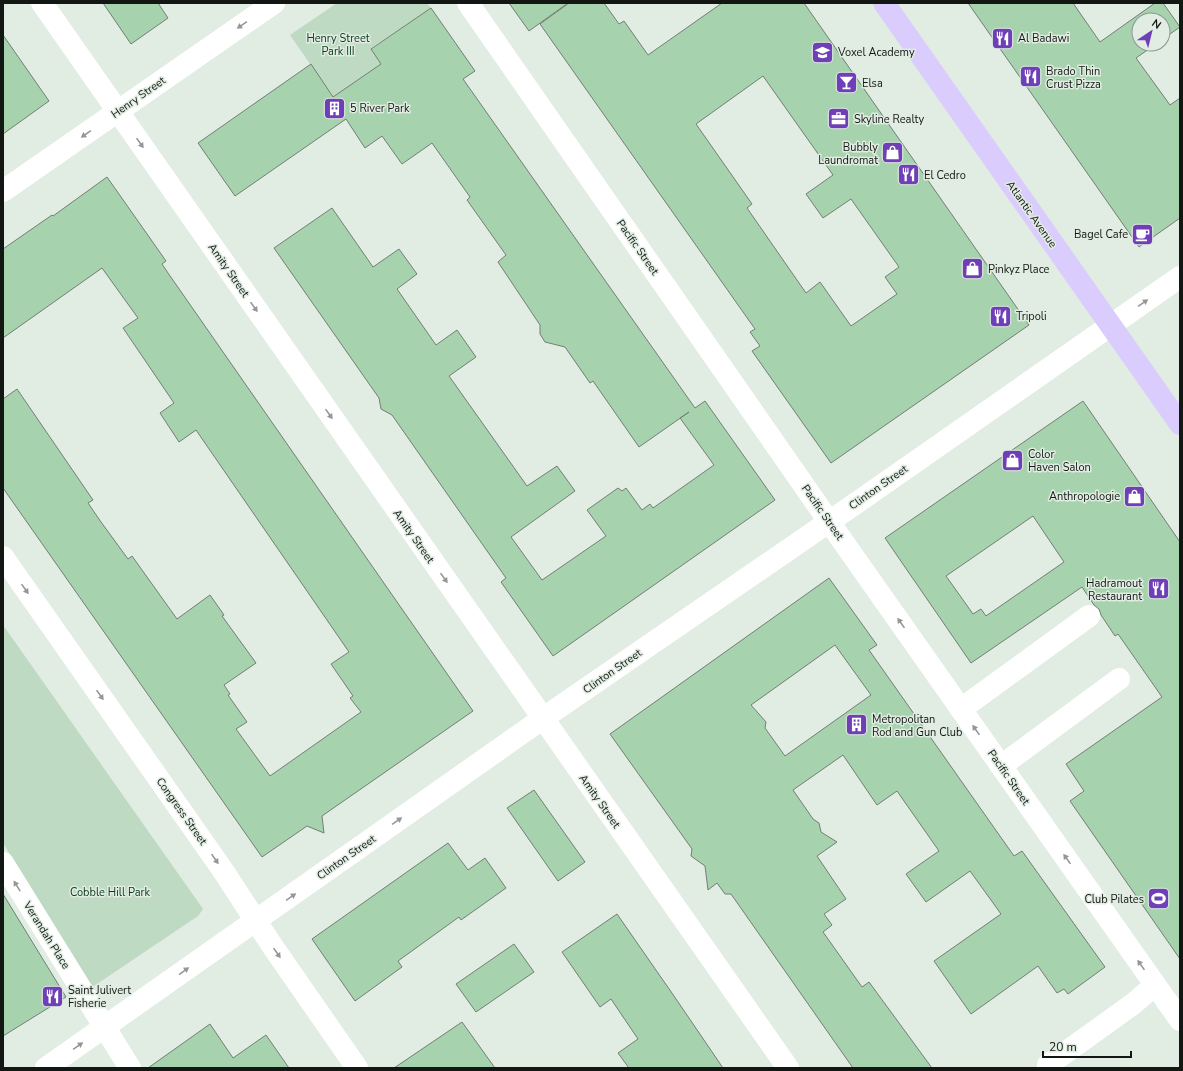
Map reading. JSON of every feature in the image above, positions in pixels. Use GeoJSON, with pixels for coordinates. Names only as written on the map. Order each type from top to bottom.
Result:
{"type":"FeatureCollection","features":[{"type":"Feature","properties":{"kind":"main road","name":"Atlantic Avenue"},"geometry":{"type":"LineString","coordinates":[[884,3],[1180,424]]}},
{"type":"Feature","properties":{"kind":"street","name":"Amity Street"},"geometry":{"type":"LineString","coordinates":[[42,3],[788,1068]]}},
{"type":"Feature","properties":{"kind":"street","name":"Henry Street"},"geometry":{"type":"LineString","coordinates":[[3,191],[274,3]]}},
{"type":"Feature","properties":{"kind":"street","name":"Pacific Street"},"geometry":{"type":"LineString","coordinates":[[468,3],[829,521],[1180,1020]]}},
{"type":"Feature","properties":{"kind":"street","name":"Clinton Street"},"geometry":{"type":"LineString","coordinates":[[46,1068],[542,718],[1180,277]]}},
{"type":"Feature","properties":{"kind":"street","name":"Congress Street"},"geometry":{"type":"LineString","coordinates":[[3,557],[222,869],[271,944],[357,1068]]}},
{"type":"Feature","properties":{"kind":"street"},"geometry":{"type":"LineString","coordinates":[[961,708],[1089,616]]}},
{"type":"Feature","properties":{"kind":"street"},"geometry":{"type":"LineString","coordinates":[[1001,766],[1118,679]]}},
{"type":"Feature","properties":{"kind":"street","name":"Verandah Place"},"geometry":{"type":"LineString","coordinates":[[3,863],[130,1068]]}},
{"type":"Feature","properties":{"kind":"street"},"geometry":{"type":"LineString","coordinates":[[1048,1065],[1133,1004],[1155,985]]}},
{"type":"Feature","properties":{"kind":"green space","name":"Henry Street Park III"},"geometry":{"type":"Polygon","coordinates":[[[337,3],[427,3],[431,8],[371,48],[381,64],[333,97],[290,35],[337,3]]]}},
{"type":"Feature","properties":{"kind":"green space","name":"Cobble Hill Park"},"geometry":{"type":"Polygon","coordinates":[[[3,625],[203,909],[198,916],[91,988],[3,843],[3,625]]]}},
{"type":"Feature","properties":{"kind":"building"},"geometry":{"type":"Polygon","coordinates":[[[103,3],[158,3],[168,18],[131,44],[103,3]]]}},
{"type":"Feature","properties":{"kind":"building"},"geometry":{"type":"Polygon","coordinates":[[[509,3],[568,3],[529,31],[509,3]]]}},
{"type":"Feature","properties":{"kind":"building"},"geometry":{"type":"Polygon","coordinates":[[[569,3],[604,3],[619,24],[624,21],[648,55],[722,3],[804,3],[1029,325],[831,463],[752,351],[760,346],[750,332],[755,329],[540,24],[569,3]],[[763,76],[696,124],[752,204],[747,208],[806,293],[820,282],[851,326],[897,294],[885,277],[899,267],[851,199],[823,218],[806,194],[833,175],[763,76]]]}},
{"type":"Feature","properties":{"kind":"building"},"geometry":{"type":"Polygon","coordinates":[[[968,3],[1073,3],[1100,42],[1131,20],[1131,52],[1145,52],[1136,58],[1170,105],[1180,98],[1180,218],[1139,247],[968,3]]]}},
{"type":"Feature","properties":{"kind":"building"},"geometry":{"type":"Polygon","coordinates":[[[1155,3],[1163,3],[1169,12],[1142,12],[1155,3]]]}},
{"type":"Feature","properties":{"kind":"building"},"geometry":{"type":"Polygon","coordinates":[[[431,8],[475,71],[463,79],[695,408],[705,401],[775,500],[553,656],[501,582],[506,578],[392,415],[381,409],[379,398],[274,248],[332,208],[373,267],[399,249],[417,274],[397,289],[436,345],[457,330],[476,357],[449,376],[527,486],[557,466],[575,491],[511,537],[542,580],[606,536],[587,510],[618,488],[622,491],[626,488],[642,510],[650,504],[653,508],[714,465],[680,418],[639,447],[593,381],[590,383],[565,347],[545,342],[540,334],[540,325],[498,262],[506,255],[467,200],[470,197],[432,143],[402,164],[382,136],[365,148],[346,119],[235,196],[198,143],[311,64],[333,97],[381,64],[371,49],[431,8]]]}},
{"type":"Feature","properties":{"kind":"building"},"geometry":{"type":"Polygon","coordinates":[[[1171,14],[1180,27],[1171,33],[1171,14]]]}},
{"type":"Feature","properties":{"kind":"building"},"geometry":{"type":"Polygon","coordinates":[[[3,35],[49,101],[3,134],[3,35]]]}},
{"type":"Feature","properties":{"kind":"building"},"geometry":{"type":"Polygon","coordinates":[[[107,177],[166,261],[162,264],[168,273],[473,711],[322,816],[324,833],[307,826],[262,857],[3,488],[3,399],[17,389],[93,500],[88,503],[101,522],[128,559],[132,556],[177,619],[210,595],[224,615],[222,616],[256,663],[224,685],[230,694],[228,695],[247,722],[236,729],[270,776],[361,712],[350,698],[353,696],[331,664],[349,652],[196,430],[179,442],[160,413],[174,403],[123,328],[138,318],[102,268],[3,338],[3,249],[52,215],[53,216],[107,177]]]}},
{"type":"Feature","properties":{"kind":"building"},"geometry":{"type":"Polygon","coordinates":[[[1083,401],[1180,542],[1180,959],[1070,801],[1084,791],[1066,764],[1162,697],[1118,634],[1115,636],[1101,615],[1099,609],[1094,605],[1082,587],[971,663],[885,538],[1083,401]],[[1033,516],[946,576],[973,614],[981,609],[986,616],[1064,562],[1033,516]]]}},
{"type":"Feature","properties":{"kind":"building"},"geometry":{"type":"Polygon","coordinates":[[[829,578],[877,645],[869,650],[1014,856],[1022,851],[1105,967],[1068,994],[1064,989],[1057,993],[1038,966],[971,1014],[934,961],[1001,914],[970,871],[926,902],[906,874],[939,851],[897,791],[877,805],[843,755],[793,790],[813,819],[819,823],[821,832],[837,842],[817,856],[846,899],[824,914],[832,925],[823,932],[862,987],[869,982],[932,1068],[853,1068],[731,894],[725,894],[717,883],[708,890],[705,866],[691,856],[692,849],[610,734],[829,578]],[[835,645],[751,705],[766,722],[765,728],[785,756],[871,695],[835,645]]]}},
{"type":"Feature","properties":{"kind":"building"},"geometry":{"type":"Polygon","coordinates":[[[534,790],[585,862],[558,881],[507,808],[534,790]]]}},
{"type":"Feature","properties":{"kind":"building"},"geometry":{"type":"Polygon","coordinates":[[[448,843],[468,870],[485,858],[506,888],[461,920],[459,917],[398,961],[402,967],[355,1001],[312,939],[448,843]]]}},
{"type":"Feature","properties":{"kind":"building"},"geometry":{"type":"Polygon","coordinates":[[[3,894],[66,997],[3,1036],[3,894]]]}},
{"type":"Feature","properties":{"kind":"building"},"geometry":{"type":"Polygon","coordinates":[[[617,914],[723,1068],[629,1068],[618,1053],[638,1039],[611,999],[600,1007],[562,952],[617,914]]]}},
{"type":"Feature","properties":{"kind":"building"},"geometry":{"type":"Polygon","coordinates":[[[514,944],[534,972],[476,1012],[456,984],[514,944]]]}},
{"type":"Feature","properties":{"kind":"building"},"geometry":{"type":"Polygon","coordinates":[[[462,1022],[495,1068],[394,1068],[462,1022]]]}},
{"type":"Feature","properties":{"kind":"building"},"geometry":{"type":"Polygon","coordinates":[[[210,1024],[233,1058],[266,1035],[289,1068],[148,1068],[210,1024]]]}},
{"type":"Feature","properties":{"kind":"place","name":"Al Badawi"},"geometry":{"type":"Point","coordinates":[1002,38]}},
{"type":"Feature","properties":{"kind":"place","name":"Voxel Academy"},"geometry":{"type":"Point","coordinates":[822,52]}},
{"type":"Feature","properties":{"kind":"place","name":"Brado Thin Crust Pizza"},"geometry":{"type":"Point","coordinates":[1030,77]}},
{"type":"Feature","properties":{"kind":"place","name":"Elsa"},"geometry":{"type":"Point","coordinates":[846,83]}},
{"type":"Feature","properties":{"kind":"place","name":"5 River Park"},"geometry":{"type":"Point","coordinates":[335,108]}},
{"type":"Feature","properties":{"kind":"place","name":"Skyline Realty"},"geometry":{"type":"Point","coordinates":[839,119]}},
{"type":"Feature","properties":{"kind":"place","name":"Bubbly Laundromat"},"geometry":{"type":"Point","coordinates":[893,153]}},
{"type":"Feature","properties":{"kind":"place","name":"El Cedro"},"geometry":{"type":"Point","coordinates":[908,175]}},
{"type":"Feature","properties":{"kind":"place","name":"Bagel Cafe"},"geometry":{"type":"Point","coordinates":[1143,234]}},
{"type":"Feature","properties":{"kind":"place","name":"Pinkyz Place"},"geometry":{"type":"Point","coordinates":[973,269]}},
{"type":"Feature","properties":{"kind":"place","name":"Tripoli"},"geometry":{"type":"Point","coordinates":[1001,316]}},
{"type":"Feature","properties":{"kind":"place","name":"Color Haven Salon"},"geometry":{"type":"Point","coordinates":[1013,460]}},
{"type":"Feature","properties":{"kind":"place","name":"Anthropologie"},"geometry":{"type":"Point","coordinates":[1135,496]}},
{"type":"Feature","properties":{"kind":"place","name":"Hadramout Restaurant"},"geometry":{"type":"Point","coordinates":[1158,589]}},
{"type":"Feature","properties":{"kind":"place","name":"Metropolitan Rod and Gun Club"},"geometry":{"type":"Point","coordinates":[857,725]}},
{"type":"Feature","properties":{"kind":"place","name":"Club Pilates"},"geometry":{"type":"Point","coordinates":[1159,899]}},
{"type":"Feature","properties":{"kind":"place","name":"Saint Julivert Fisherie"},"geometry":{"type":"Point","coordinates":[53,996]}}]}
